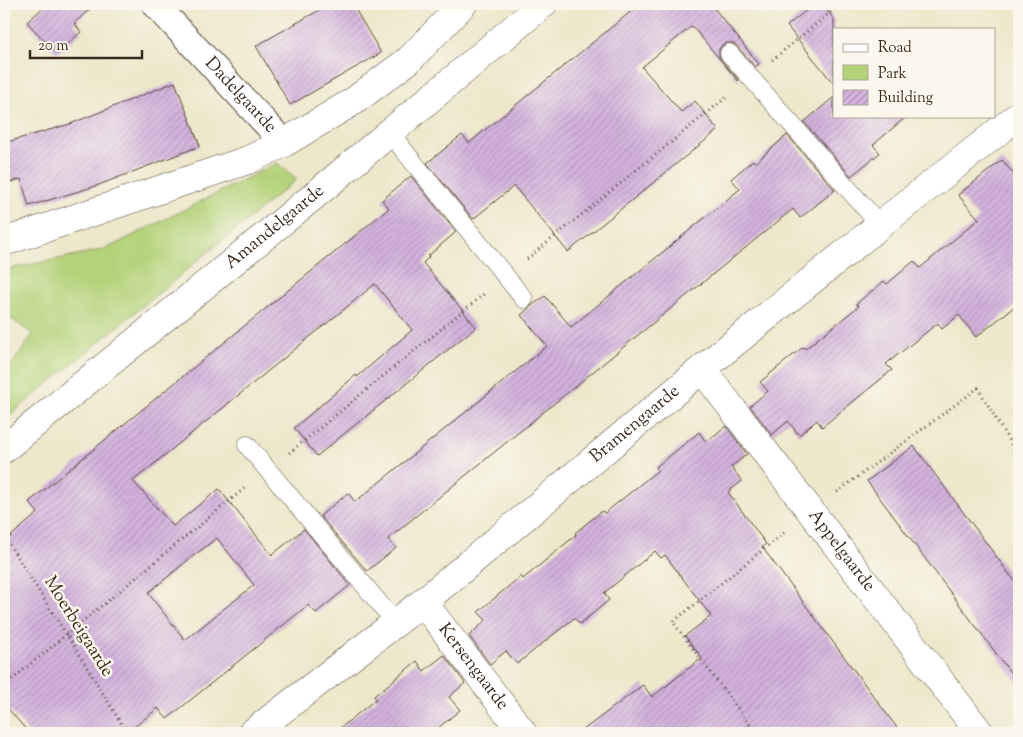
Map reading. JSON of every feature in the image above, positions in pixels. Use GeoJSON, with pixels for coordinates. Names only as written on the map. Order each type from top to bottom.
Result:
{"type":"FeatureCollection","features":[{"type":"Feature","properties":{"kind":"street","name":"Dadelgaarde"},"geometry":{"type":"LineString","coordinates":[[155,4],[284,143]]}},
{"type":"Feature","properties":{"kind":"street"},"geometry":{"type":"LineString","coordinates":[[4,242],[248,160],[284,143],[354,101],[409,60],[463,4]]}},
{"type":"Feature","properties":{"kind":"street","name":"Amandelgaarde"},"geometry":{"type":"LineString","coordinates":[[4,449],[315,195],[543,4]]}},
{"type":"Feature","properties":{"kind":"street","name":"Bramengaarde"},"geometry":{"type":"LineString","coordinates":[[252,733],[422,602],[702,368],[1019,115]]}},
{"type":"Feature","properties":{"kind":"street","name":"Appelgaarde"},"geometry":{"type":"LineString","coordinates":[[702,368],[980,733]]}},
{"type":"Feature","properties":{"kind":"street","name":"Kersengaarde"},"geometry":{"type":"LineString","coordinates":[[422,602],[523,733]]}},
{"type":"Feature","properties":{"kind":"lane"},"geometry":{"type":"LineString","coordinates":[[729,53],[880,225]]}},
{"type":"Feature","properties":{"kind":"lane"},"geometry":{"type":"LineString","coordinates":[[389,132],[524,299]]}},
{"type":"Feature","properties":{"kind":"lane"},"geometry":{"type":"LineString","coordinates":[[247,445],[395,622]]}},
{"type":"Feature","properties":{"kind":"path"},"geometry":{"type":"LineString","coordinates":[[4,686],[841,4]]}},
{"type":"Feature","properties":{"kind":"path","name":"Moerbeigaarde"},"geometry":{"type":"LineString","coordinates":[[4,536],[127,733]]}},
{"type":"Feature","properties":{"kind":"green space"},"geometry":{"type":"Polygon","coordinates":[[[277,163],[297,179],[4,420],[4,376],[33,334],[4,314],[4,270],[106,249],[277,163]]]}},
{"type":"Feature","properties":{"kind":"building"},"geometry":{"type":"Polygon","coordinates":[[[47,4],[96,4],[74,23],[81,32],[57,54],[27,22],[47,4]]]}},
{"type":"Feature","properties":{"kind":"building"},"geometry":{"type":"Polygon","coordinates":[[[330,4],[352,4],[381,53],[290,105],[256,46],[330,4]]]}},
{"type":"Feature","properties":{"kind":"building"},"geometry":{"type":"Polygon","coordinates":[[[640,4],[719,4],[714,8],[759,64],[755,67],[733,43],[722,45],[719,49],[719,56],[738,81],[692,26],[642,67],[681,112],[695,101],[718,130],[568,252],[514,186],[473,219],[427,163],[462,135],[469,143],[640,4]]]}},
{"type":"Feature","properties":{"kind":"building"},"geometry":{"type":"Polygon","coordinates":[[[814,4],[821,4],[834,19],[833,83],[787,26],[814,4]]]}},
{"type":"Feature","properties":{"kind":"building"},"geometry":{"type":"Polygon","coordinates":[[[175,82],[200,146],[96,186],[29,206],[21,179],[4,184],[4,143],[70,124],[175,82]]]}},
{"type":"Feature","properties":{"kind":"building"},"geometry":{"type":"Polygon","coordinates":[[[833,98],[833,118],[905,118],[873,145],[880,153],[851,176],[804,122],[833,98]]]}},
{"type":"Feature","properties":{"kind":"building"},"geometry":{"type":"Polygon","coordinates":[[[787,135],[835,190],[800,218],[793,209],[438,498],[388,539],[396,548],[367,571],[320,516],[348,493],[355,502],[547,346],[521,315],[534,304],[545,296],[571,327],[740,189],[731,179],[753,160],[755,163],[787,135]]]}},
{"type":"Feature","properties":{"kind":"building"},"geometry":{"type":"Polygon","coordinates":[[[1002,160],[1019,180],[1019,303],[976,337],[959,315],[942,329],[938,323],[886,364],[892,370],[822,427],[817,420],[799,435],[788,421],[772,435],[750,406],[768,391],[760,382],[803,347],[805,349],[859,306],[856,304],[884,281],[887,284],[914,261],[920,268],[979,219],[958,195],[1002,160]]]}},
{"type":"Feature","properties":{"kind":"building"},"geometry":{"type":"Polygon","coordinates":[[[411,176],[456,232],[428,256],[423,263],[476,327],[317,456],[294,428],[412,330],[375,284],[133,481],[173,526],[219,489],[272,555],[304,529],[350,585],[316,613],[308,605],[167,719],[158,708],[127,733],[29,733],[4,704],[4,542],[38,513],[29,502],[389,208],[382,200],[411,176]],[[217,538],[148,593],[185,640],[254,585],[217,538]]]}},
{"type":"Feature","properties":{"kind":"building"},"geometry":{"type":"Polygon","coordinates":[[[726,426],[747,454],[731,467],[742,481],[728,492],[766,544],[762,547],[901,733],[579,733],[643,685],[652,697],[702,658],[685,636],[711,616],[665,555],[661,558],[655,551],[604,593],[609,600],[580,624],[574,618],[517,664],[506,651],[490,664],[469,636],[486,620],[478,612],[521,576],[523,579],[602,511],[605,513],[658,470],[656,467],[699,432],[706,442],[726,426]]]}},
{"type":"Feature","properties":{"kind":"building"},"geometry":{"type":"Polygon","coordinates":[[[914,446],[1019,587],[1019,684],[867,481],[914,446]]]}},
{"type":"Feature","properties":{"kind":"building"},"geometry":{"type":"Polygon","coordinates":[[[444,655],[465,683],[449,697],[460,710],[432,733],[334,733],[376,699],[374,696],[417,661],[424,671],[444,655]]]}}]}
